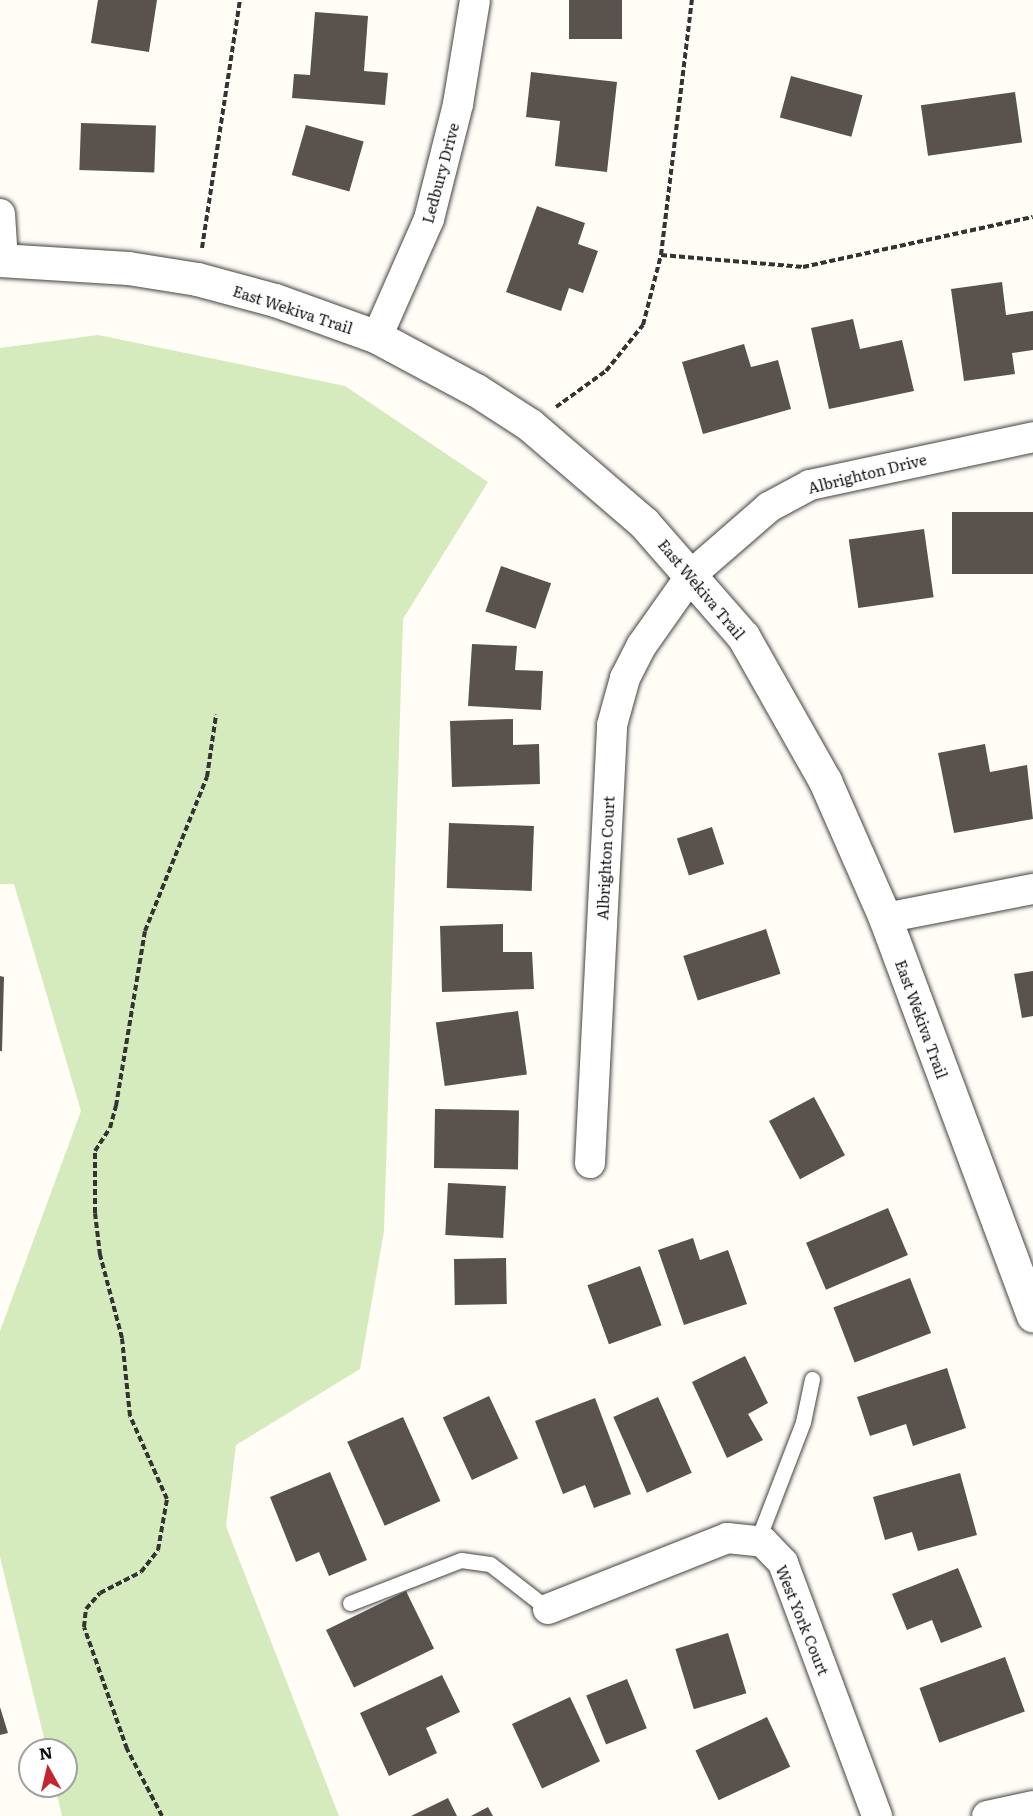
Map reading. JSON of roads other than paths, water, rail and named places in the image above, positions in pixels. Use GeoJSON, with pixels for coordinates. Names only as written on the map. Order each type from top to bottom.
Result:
{"type":"FeatureCollection","features":[{"type":"Feature","properties":{"kind":"street","name":"Ledbury Drive"},"geometry":{"type":"LineString","coordinates":[[377,337],[429,219],[458,104],[475,0]]}},
{"type":"Feature","properties":{"kind":"street"},"geometry":{"type":"LineString","coordinates":[[0,214],[2,260]]}},
{"type":"Feature","properties":{"kind":"street","name":"East Wekiva Trail"},"geometry":{"type":"LineString","coordinates":[[2,260],[128,268],[197,279],[275,300],[377,337],[476,390],[530,425],[628,508],[692,574],[743,636],[790,715],[825,781],[885,918],[1033,1315]]}},
{"type":"Feature","properties":{"kind":"street","name":"Albrighton Drive"},"geometry":{"type":"LineString","coordinates":[[692,574],[769,507],[810,484],[1033,437]]}},
{"type":"Feature","properties":{"kind":"street","name":"Albrighton Court"},"geometry":{"type":"LineString","coordinates":[[590,1163],[612,725],[625,678],[638,653],[692,574]]}},
{"type":"Feature","properties":{"kind":"street"},"geometry":{"type":"LineString","coordinates":[[885,918],[1033,889]]}},
{"type":"Feature","properties":{"kind":"street"},"geometry":{"type":"LineString","coordinates":[[548,1609],[727,1538],[757,1542]]}},
{"type":"Feature","properties":{"kind":"street","name":"West York Court"},"geometry":{"type":"LineString","coordinates":[[757,1542],[763,1542],[783,1563],[877,1816]]}},
{"type":"Feature","properties":{"kind":"street"},"geometry":{"type":"LineString","coordinates":[[987,1816],[1033,1806]]}},
{"type":"Feature","properties":{"kind":"lane"},"geometry":{"type":"LineString","coordinates":[[757,1542],[803,1422],[812,1379]]}},
{"type":"Feature","properties":{"kind":"lane"},"geometry":{"type":"LineString","coordinates":[[350,1603],[461,1560],[490,1564],[548,1609]]}}]}
